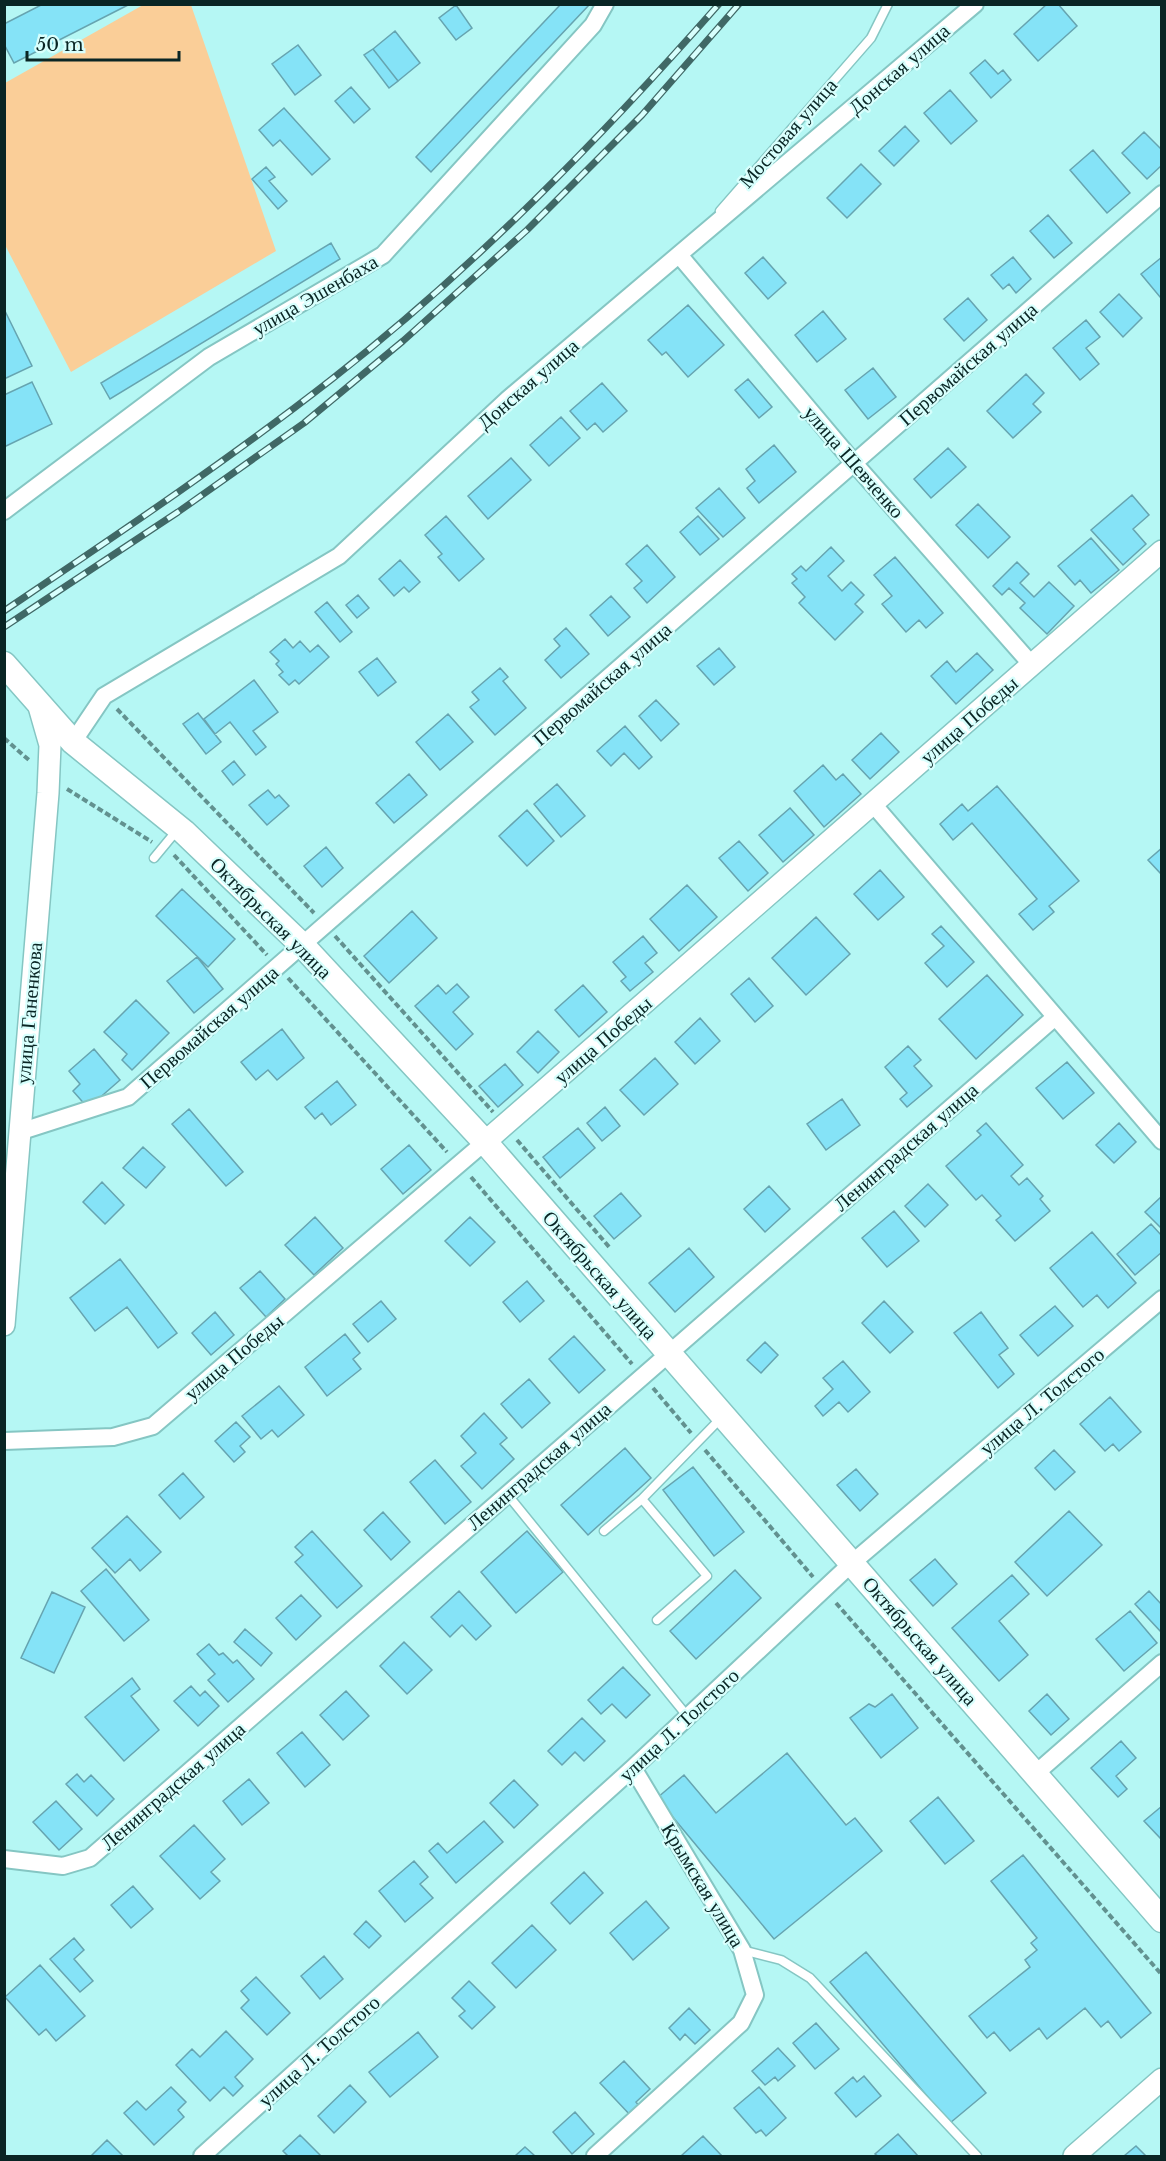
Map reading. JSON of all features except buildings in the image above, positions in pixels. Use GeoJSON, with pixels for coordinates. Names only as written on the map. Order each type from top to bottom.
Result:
{"type":"FeatureCollection","features":[{"type":"Feature","properties":{"kind":"main road","name":"Октябрьская улица"},"geometry":{"type":"LineString","coordinates":[[4,664],[73,742],[179,828],[303,946],[485,1142],[1161,1920]]}},
{"type":"Feature","properties":{"kind":"street","name":"улица Эшенбаха"},"geometry":{"type":"LineString","coordinates":[[4,511],[209,357],[383,255],[593,25],[605,4]]}},
{"type":"Feature","properties":{"kind":"street","name":"Донская улица"},"geometry":{"type":"LineString","coordinates":[[73,742],[104,696],[339,556],[507,400],[680,256],[975,4]]}},
{"type":"Feature","properties":{"kind":"street","name":"Первомайская улица"},"geometry":{"type":"LineString","coordinates":[[19,1132],[128,1097],[1161,194]]}},
{"type":"Feature","properties":{"kind":"street","name":"улица Шевченко"},"geometry":{"type":"LineString","coordinates":[[680,256],[854,463],[1032,665]]}},
{"type":"Feature","properties":{"kind":"street","name":"улица Победы"},"geometry":{"type":"LineString","coordinates":[[4,1441],[113,1437],[153,1426],[460,1165],[1161,551]]}},
{"type":"Feature","properties":{"kind":"street","name":"улица Ганенкова"},"geometry":{"type":"LineString","coordinates":[[4,1325],[10,1167],[19,1132],[49,778],[50,745],[38,704]]}},
{"type":"Feature","properties":{"kind":"street"},"geometry":{"type":"LineString","coordinates":[[873,804],[1161,1141]]}},
{"type":"Feature","properties":{"kind":"street","name":"Ленинградская улица"},"geometry":{"type":"LineString","coordinates":[[4,1859],[63,1866],[90,1858],[1054,1018]]}},
{"type":"Feature","properties":{"kind":"street","name":"улица Л. Толстого"},"geometry":{"type":"LineString","coordinates":[[202,2157],[633,1768],[852,1563],[1161,1299]]}},
{"type":"Feature","properties":{"kind":"street"},"geometry":{"type":"LineString","coordinates":[[1035,1774],[1161,1663]]}},
{"type":"Feature","properties":{"kind":"street","name":"Крымская улица"},"geometry":{"type":"LineString","coordinates":[[595,2157],[741,2023],[755,1995],[742,1950],[633,1768]]}},
{"type":"Feature","properties":{"kind":"street"},"geometry":{"type":"LineString","coordinates":[[1074,2157],[1161,2079]]}},
{"type":"Feature","properties":{"kind":"lane","name":"Мостовая улица"},"geometry":{"type":"LineString","coordinates":[[680,256],[871,38],[888,4]]}},
{"type":"Feature","properties":{"kind":"lane"},"geometry":{"type":"LineString","coordinates":[[154,858],[179,828]]}},
{"type":"Feature","properties":{"kind":"lane"},"geometry":{"type":"LineString","coordinates":[[604,1532],[642,1499],[723,1416]]}},
{"type":"Feature","properties":{"kind":"lane"},"geometry":{"type":"LineString","coordinates":[[507,1494],[688,1717]]}},
{"type":"Feature","properties":{"kind":"lane"},"geometry":{"type":"LineString","coordinates":[[642,1499],[707,1576],[657,1620]]}},
{"type":"Feature","properties":{"kind":"lane"},"geometry":{"type":"LineString","coordinates":[[742,1950],[781,1960],[810,1978],[977,2157]]}},
{"type":"Feature","properties":{"kind":"path"},"geometry":{"type":"LineString","coordinates":[[4,738],[49,778],[172,853],[460,1165],[823,1589],[1161,1975]]}},
{"type":"Feature","properties":{"kind":"shaded area"},"geometry":{"type":"Polygon","coordinates":[[[143,5],[191,5],[276,251],[71,372],[5,245],[5,83],[143,5]]]}},
{"type":"Feature","properties":{"kind":"railway"},"geometry":{"type":"LineString","coordinates":[[4,611],[211,469],[385,337],[436,293],[582,153],[719,4]]}},
{"type":"Feature","properties":{"kind":"railway"},"geometry":{"type":"LineString","coordinates":[[4,627],[178,512],[304,423],[403,341],[527,230],[642,115],[739,4]]}}]}
